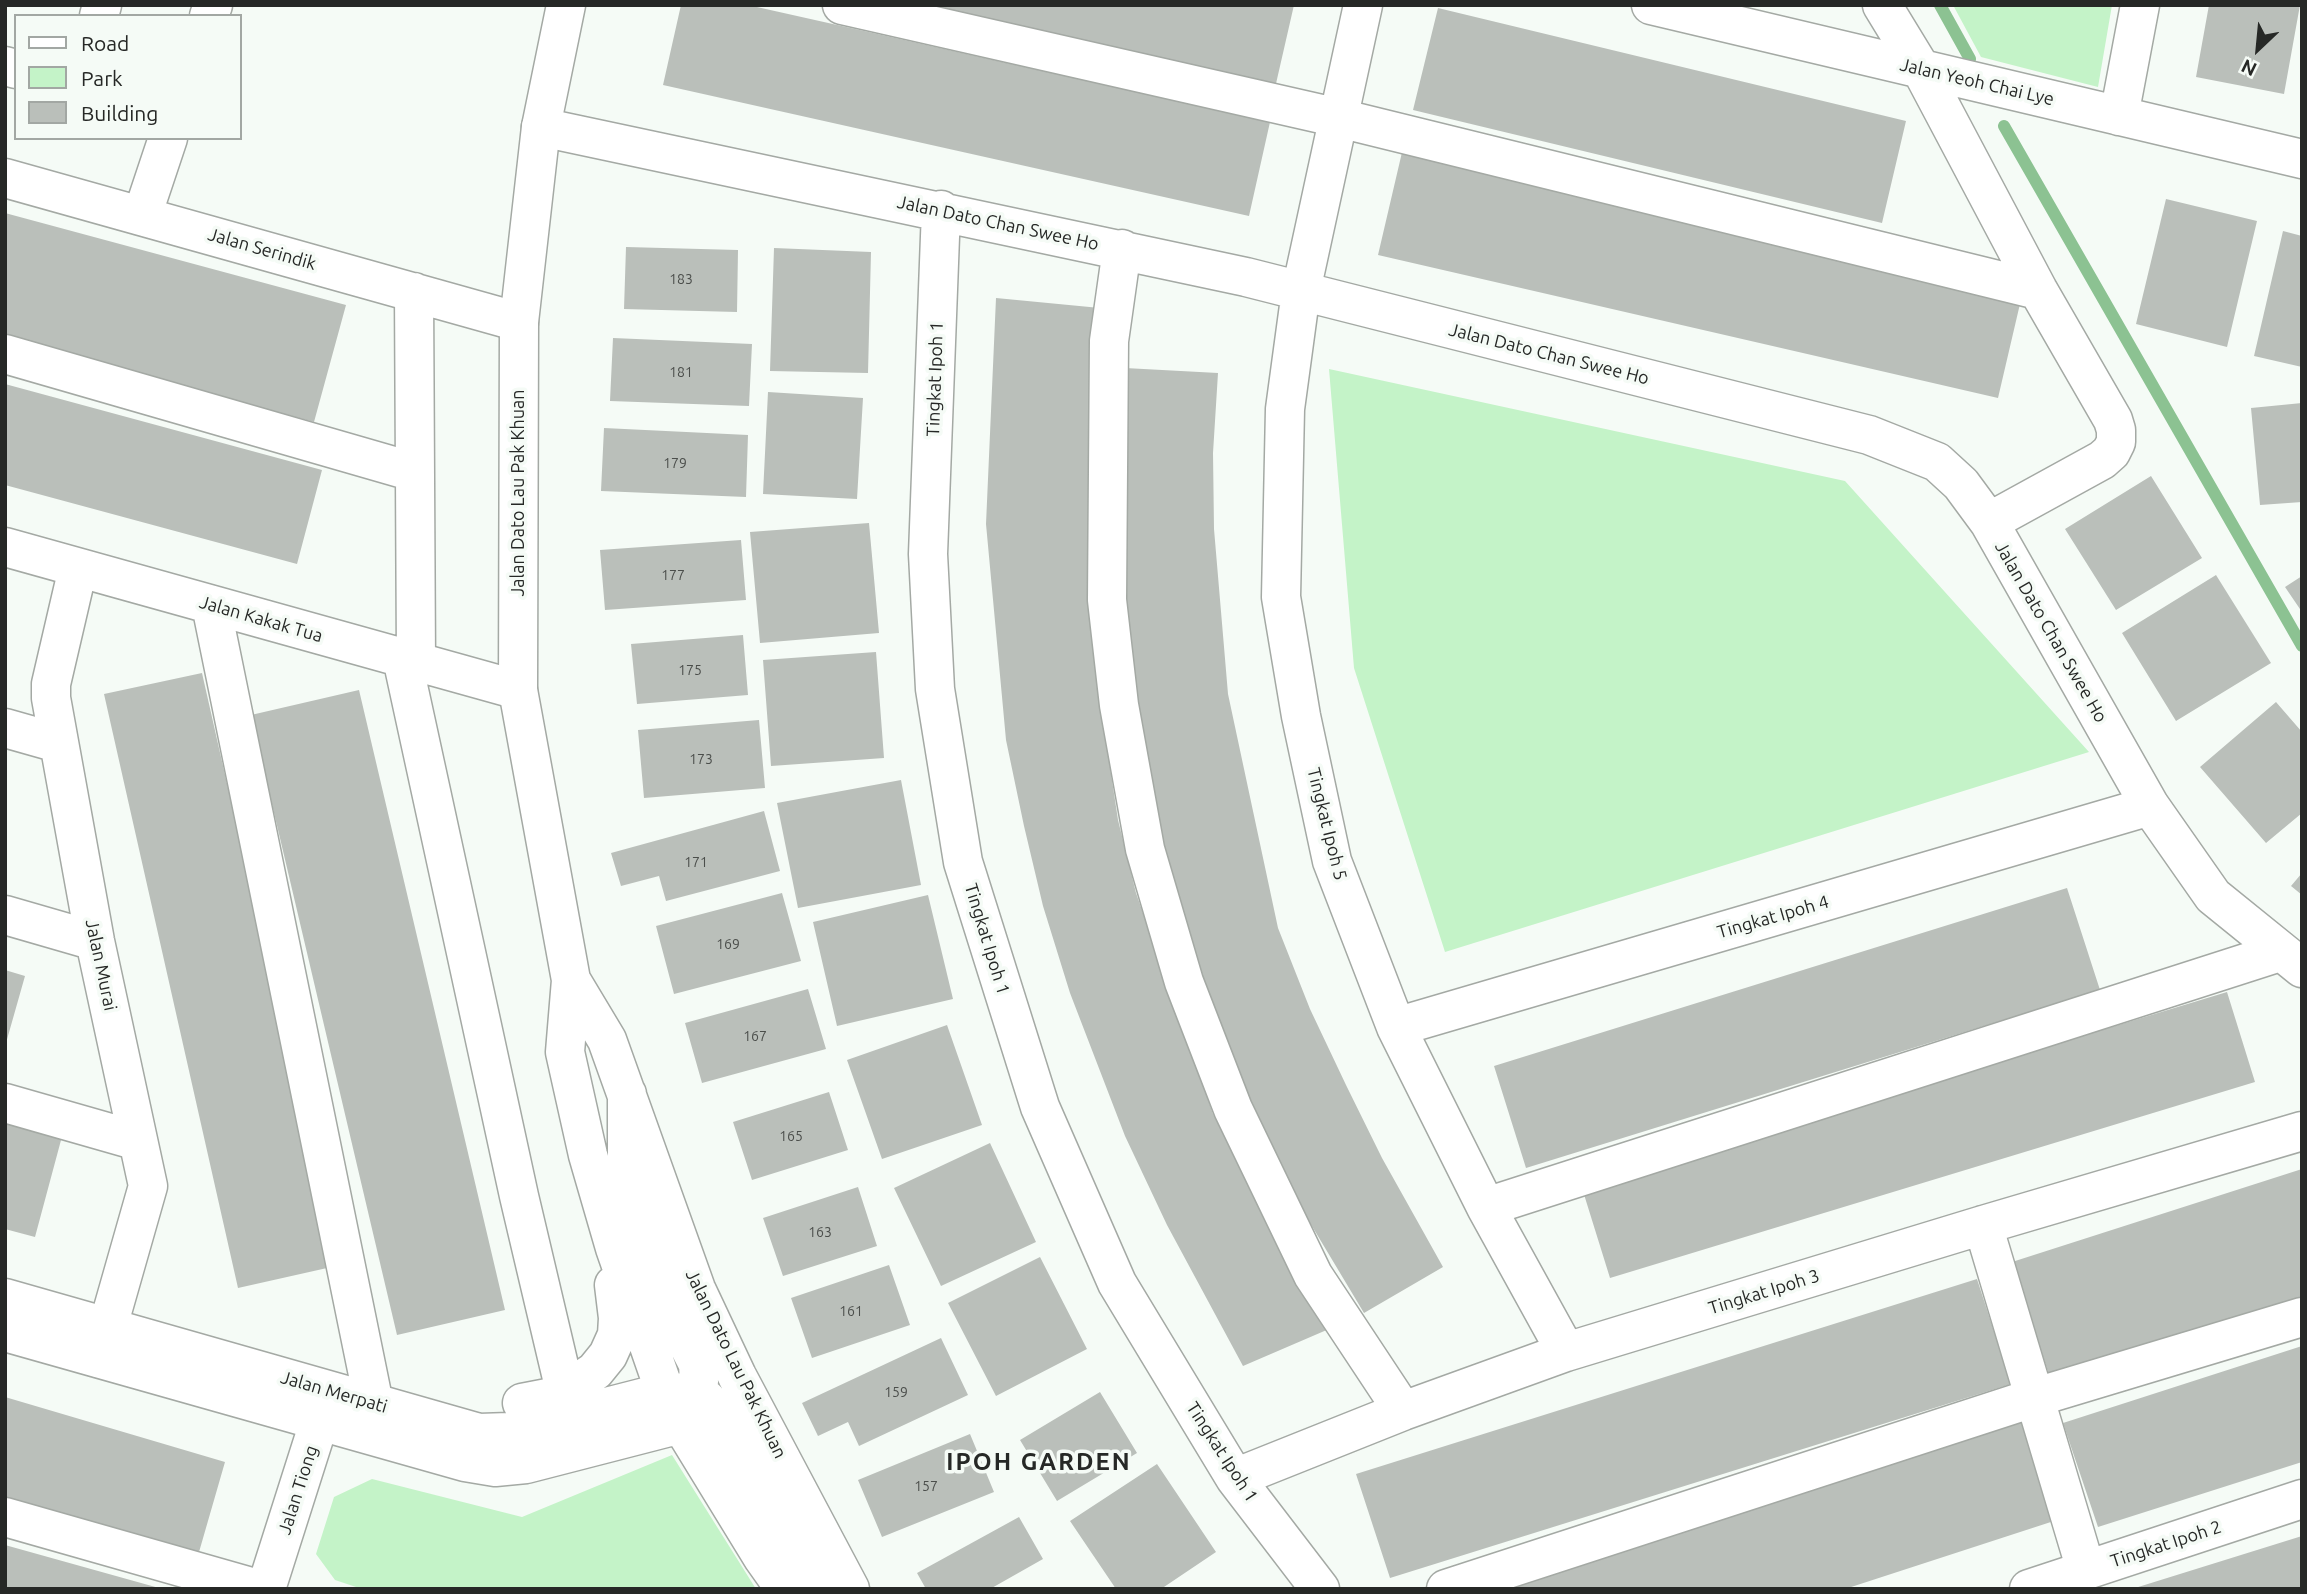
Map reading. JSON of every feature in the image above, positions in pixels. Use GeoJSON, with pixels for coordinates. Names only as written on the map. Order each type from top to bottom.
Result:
{"type":"FeatureCollection","features":[{"type":"Feature","properties":{"kind":"street","name":"Jalan Dato Lau Pak Khuan"},"geometry":{"type":"LineString","coordinates":[[566,5],[541,127],[519,322],[517,691],[571,980],[565,1052],[588,1155],[615,1248],[680,1403],[763,1558],[785,1589]]}},
{"type":"Feature","properties":{"kind":"street"},"geometry":{"type":"LineString","coordinates":[[842,5],[1339,118],[2038,290]]}},
{"type":"Feature","properties":{"kind":"street","name":"Tingkat Ipoh 5"},"geometry":{"type":"LineString","coordinates":[[1363,5],[1301,291],[1284,409],[1282,597],[1301,716],[1332,861],[1396,1027],[1486,1207],[1566,1352]]}},
{"type":"Feature","properties":{"kind":"street","name":"Jalan Yeoh Chai Lye"},"geometry":{"type":"LineString","coordinates":[[1651,5],[2302,159]]}},
{"type":"Feature","properties":{"kind":"street"},"geometry":{"type":"LineString","coordinates":[[1882,5],[1921,69],[2038,290],[2113,420],[2116,430],[2116,442],[2111,452],[2102,460],[1989,522]]}},
{"type":"Feature","properties":{"kind":"street"},"geometry":{"type":"LineString","coordinates":[[2119,116],[2140,5]]}},
{"type":"Feature","properties":{"kind":"street","name":"Jalan Dato Chan Swee Ho"},"geometry":{"type":"LineString","coordinates":[[541,127],[1122,249],[1301,291],[1869,435],[1937,461],[1961,484],[1989,522],[2150,807],[2213,895],[2291,960]]}},
{"type":"Feature","properties":{"kind":"street"},"geometry":{"type":"LineString","coordinates":[[142,216],[167,140]]}},
{"type":"Feature","properties":{"kind":"street","name":"Jalan Serindik"},"geometry":{"type":"LineString","coordinates":[[5,177],[519,322]]}},
{"type":"Feature","properties":{"kind":"street","name":"Tingkat Ipoh 1"},"geometry":{"type":"LineString","coordinates":[[941,210],[928,554],[935,689],[963,862],[1040,1107],[1116,1283],[1235,1478],[1320,1589]]}},
{"type":"Feature","properties":{"kind":"street"},"geometry":{"type":"LineString","coordinates":[[1122,249],[1109,341],[1107,600],[1119,705],[1144,849],[1184,982],[1233,1109],[1313,1275],[1403,1411]]}},
{"type":"Feature","properties":{"kind":"street"},"geometry":{"type":"LineString","coordinates":[[414,292],[414,472],[409,660],[519,1196],[565,1391]]}},
{"type":"Feature","properties":{"kind":"street"},"geometry":{"type":"LineString","coordinates":[[5,354],[414,472]]}},
{"type":"Feature","properties":{"kind":"street","name":"Jalan Kakak Tua"},"geometry":{"type":"LineString","coordinates":[[5,547],[517,691]]}},
{"type":"Feature","properties":{"kind":"street","name":"Jalan Murai"},"geometry":{"type":"LineString","coordinates":[[78,568],[51,684],[51,698],[95,940],[148,1186],[104,1343]]}},
{"type":"Feature","properties":{"kind":"street"},"geometry":{"type":"LineString","coordinates":[[212,605],[383,1406],[469,1412],[539,1400],[565,1391],[595,1371],[608,1355],[617,1335],[615,1248]]}},
{"type":"Feature","properties":{"kind":"street"},"geometry":{"type":"LineString","coordinates":[[5,728],[58,743]]}},
{"type":"Feature","properties":{"kind":"street","name":"Tingkat Ipoh 4"},"geometry":{"type":"LineString","coordinates":[[1396,1027],[2150,807]]}},
{"type":"Feature","properties":{"kind":"street"},"geometry":{"type":"LineString","coordinates":[[5,915],[95,940]]}},
{"type":"Feature","properties":{"kind":"street"},"geometry":{"type":"LineString","coordinates":[[1486,1207],[2291,960]]}},
{"type":"Feature","properties":{"kind":"street","name":"Jalan Dato Lau Pak Khuan"},"geometry":{"type":"LineString","coordinates":[[571,980],[607,1040],[696,1289],[737,1376],[849,1589]]}},
{"type":"Feature","properties":{"kind":"street"},"geometry":{"type":"LineString","coordinates":[[627,1094],[627,1157],[637,1214],[675,1319],[698,1364],[699,1382],[680,1403]]}},
{"type":"Feature","properties":{"kind":"street"},"geometry":{"type":"LineString","coordinates":[[5,1103],[138,1141]]}},
{"type":"Feature","properties":{"kind":"street","name":"Tingkat Ipoh 3"},"geometry":{"type":"LineString","coordinates":[[1235,1478],[1403,1411],[1566,1352],[2302,1131]]}},
{"type":"Feature","properties":{"kind":"street"},"geometry":{"type":"LineString","coordinates":[[1983,1225],[2086,1570]]}},
{"type":"Feature","properties":{"kind":"street","name":"Jalan Merpati"},"geometry":{"type":"LineString","coordinates":[[5,1298],[104,1343],[325,1407],[465,1462],[495,1467],[526,1464],[680,1403]]}},
{"type":"Feature","properties":{"kind":"street"},"geometry":{"type":"LineString","coordinates":[[1446,1589],[2033,1398],[2302,1317]]}},
{"type":"Feature","properties":{"kind":"street","name":"Jalan Merpati"},"geometry":{"type":"LineString","coordinates":[[5,1332],[104,1343]]}},
{"type":"Feature","properties":{"kind":"street"},"geometry":{"type":"LineString","coordinates":[[680,1403],[706,1399],[719,1415],[765,1505],[821,1589]]}},
{"type":"Feature","properties":{"kind":"street","name":"Jalan Merpati"},"geometry":{"type":"LineString","coordinates":[[325,1407],[383,1406],[478,1433],[491,1434],[680,1403]]}},
{"type":"Feature","properties":{"kind":"street","name":"Jalan Tiong"},"geometry":{"type":"LineString","coordinates":[[266,1589],[325,1407]]}},
{"type":"Feature","properties":{"kind":"street","name":"Tingkat Ipoh 2"},"geometry":{"type":"LineString","coordinates":[[2029,1589],[2302,1500]]}},
{"type":"Feature","properties":{"kind":"street"},"geometry":{"type":"LineString","coordinates":[[5,1517],[258,1589]]}},
{"type":"Feature","properties":{"kind":"green space"},"geometry":{"type":"Polygon","coordinates":[[[1953,5],[2112,5],[2098,87],[1981,57],[1953,5]]]}},
{"type":"Feature","properties":{"kind":"green space"},"geometry":{"type":"Polygon","coordinates":[[[1329,369],[1845,481],[2089,752],[1445,952],[1354,668],[1329,369]]]}},
{"type":"Feature","properties":{"kind":"green space"},"geometry":{"type":"Polygon","coordinates":[[[672,1455],[756,1589],[362,1589],[335,1580],[316,1554],[334,1497],[372,1479],[522,1517],[672,1455]]]}},
{"type":"Feature","properties":{"kind":"building"},"geometry":{"type":"Polygon","coordinates":[[[681,5],[748,5],[1270,122],[1249,216],[663,85],[681,5]]]}},
{"type":"Feature","properties":{"kind":"building"},"geometry":{"type":"Polygon","coordinates":[[[933,5],[1294,5],[1275,88],[933,5]]]}},
{"type":"Feature","properties":{"kind":"building"},"geometry":{"type":"Polygon","coordinates":[[[2209,5],[2300,5],[2284,94],[2196,77],[2209,5]]]}},
{"type":"Feature","properties":{"kind":"building"},"geometry":{"type":"Polygon","coordinates":[[[1438,8],[1906,121],[1882,223],[1413,110],[1438,8]]]}},
{"type":"Feature","properties":{"kind":"building"},"geometry":{"type":"Polygon","coordinates":[[[1403,148],[2023,291],[1998,398],[1378,255],[1403,148]]]}},
{"type":"Feature","properties":{"kind":"building"},"geometry":{"type":"Polygon","coordinates":[[[2166,199],[2257,221],[2227,347],[2136,324],[2166,199]]]}},
{"type":"Feature","properties":{"kind":"building"},"geometry":{"type":"Polygon","coordinates":[[[5,213],[346,305],[314,422],[5,338],[5,213]]]}},
{"type":"Feature","properties":{"kind":"building"},"geometry":{"type":"Polygon","coordinates":[[[2283,231],[2302,236],[2302,367],[2254,356],[2283,231]]]}},
{"type":"Feature","properties":{"kind":"building"},"geometry":{"type":"Polygon","coordinates":[[[626,247],[738,250],[737,312],[624,309],[626,247]]]}},
{"type":"Feature","properties":{"kind":"building"},"geometry":{"type":"Polygon","coordinates":[[[774,248],[871,252],[868,373],[770,371],[774,248]]]}},
{"type":"Feature","properties":{"kind":"building"},"geometry":{"type":"Polygon","coordinates":[[[996,298],[1100,308],[1090,407],[1090,578],[1094,661],[1118,820],[1136,893],[1213,1114],[1329,1329],[1243,1366],[1167,1225],[1125,1136],[1070,993],[1043,906],[1024,826],[1006,740],[986,524],[996,298]]]}},
{"type":"Feature","properties":{"kind":"building"},"geometry":{"type":"Polygon","coordinates":[[[613,338],[752,344],[749,406],[610,401],[613,338]]]}},
{"type":"Feature","properties":{"kind":"building"},"geometry":{"type":"Polygon","coordinates":[[[1125,368],[1218,373],[1213,453],[1214,529],[1228,694],[1278,928],[1310,1009],[1346,1085],[1382,1158],[1443,1267],[1364,1313],[1252,1126],[1196,965],[1151,803],[1126,623],[1125,368]]]}},
{"type":"Feature","properties":{"kind":"building"},"geometry":{"type":"Polygon","coordinates":[[[5,384],[322,470],[297,564],[5,485],[5,384]]]}},
{"type":"Feature","properties":{"kind":"building"},"geometry":{"type":"Polygon","coordinates":[[[768,392],[863,398],[857,499],[763,494],[768,392]]]}},
{"type":"Feature","properties":{"kind":"building"},"geometry":{"type":"Polygon","coordinates":[[[2302,403],[2302,502],[2260,505],[2251,408],[2302,403]]]}},
{"type":"Feature","properties":{"kind":"building"},"geometry":{"type":"Polygon","coordinates":[[[604,428],[748,435],[746,497],[601,491],[604,428]]]}},
{"type":"Feature","properties":{"kind":"building"},"geometry":{"type":"Polygon","coordinates":[[[2151,476],[2202,558],[2116,610],[2065,529],[2151,476]]]}},
{"type":"Feature","properties":{"kind":"building"},"geometry":{"type":"Polygon","coordinates":[[[869,523],[879,633],[760,643],[750,532],[869,523]]]}},
{"type":"Feature","properties":{"kind":"building"},"geometry":{"type":"Polygon","coordinates":[[[741,540],[746,600],[605,610],[600,550],[741,540]]]}},
{"type":"Feature","properties":{"kind":"building"},"geometry":{"type":"Polygon","coordinates":[[[2216,575],[2271,663],[2176,721],[2122,633],[2216,575]]]}},
{"type":"Feature","properties":{"kind":"building"},"geometry":{"type":"Polygon","coordinates":[[[2302,576],[2302,612],[2285,587],[2302,576]]]}},
{"type":"Feature","properties":{"kind":"building"},"geometry":{"type":"Polygon","coordinates":[[[743,635],[748,695],[637,704],[631,644],[743,635]]]}},
{"type":"Feature","properties":{"kind":"building"},"geometry":{"type":"Polygon","coordinates":[[[876,652],[884,758],[771,766],[763,660],[876,652]]]}},
{"type":"Feature","properties":{"kind":"building"},"geometry":{"type":"Polygon","coordinates":[[[202,673],[336,1266],[238,1288],[104,694],[202,673]]]}},
{"type":"Feature","properties":{"kind":"building"},"geometry":{"type":"Polygon","coordinates":[[[359,690],[505,1310],[397,1335],[251,715],[359,690]]]}},
{"type":"Feature","properties":{"kind":"building"},"geometry":{"type":"Polygon","coordinates":[[[2276,702],[2302,732],[2302,813],[2266,843],[2200,767],[2276,702]]]}},
{"type":"Feature","properties":{"kind":"building"},"geometry":{"type":"Polygon","coordinates":[[[759,720],[765,788],[644,798],[638,730],[759,720]]]}},
{"type":"Feature","properties":{"kind":"building"},"geometry":{"type":"Polygon","coordinates":[[[901,780],[921,885],[798,908],[777,803],[901,780]]]}},
{"type":"Feature","properties":{"kind":"building"},"geometry":{"type":"Polygon","coordinates":[[[764,811],[780,871],[666,901],[659,876],[621,886],[611,853],[764,811]]]}},
{"type":"Feature","properties":{"kind":"building"},"geometry":{"type":"Polygon","coordinates":[[[2302,873],[2302,895],[2291,886],[2302,873]]]}},
{"type":"Feature","properties":{"kind":"building"},"geometry":{"type":"Polygon","coordinates":[[[2067,888],[2100,990],[1526,1168],[1494,1066],[2067,888]]]}},
{"type":"Feature","properties":{"kind":"building"},"geometry":{"type":"Polygon","coordinates":[[[782,893],[801,961],[674,994],[656,926],[782,893]]]}},
{"type":"Feature","properties":{"kind":"building"},"geometry":{"type":"Polygon","coordinates":[[[928,895],[953,999],[837,1026],[813,922],[928,895]]]}},
{"type":"Feature","properties":{"kind":"building"},"geometry":{"type":"Polygon","coordinates":[[[5,970],[25,976],[6,1043],[5,1043],[5,970]]]}},
{"type":"Feature","properties":{"kind":"building"},"geometry":{"type":"Polygon","coordinates":[[[808,989],[826,1049],[702,1083],[685,1023],[808,989]]]}},
{"type":"Feature","properties":{"kind":"building"},"geometry":{"type":"Polygon","coordinates":[[[2227,992],[2255,1082],[1610,1278],[1582,1188],[2227,992]]]}},
{"type":"Feature","properties":{"kind":"building"},"geometry":{"type":"Polygon","coordinates":[[[947,1025],[982,1125],[882,1159],[847,1060],[947,1025]]]}},
{"type":"Feature","properties":{"kind":"building"},"geometry":{"type":"Polygon","coordinates":[[[829,1092],[848,1150],[752,1180],[733,1122],[829,1092]]]}},
{"type":"Feature","properties":{"kind":"building"},"geometry":{"type":"Polygon","coordinates":[[[5,1113],[64,1129],[35,1237],[5,1229],[5,1113]]]}},
{"type":"Feature","properties":{"kind":"building"},"geometry":{"type":"Polygon","coordinates":[[[990,1143],[1036,1242],[941,1286],[894,1188],[990,1143]]]}},
{"type":"Feature","properties":{"kind":"building"},"geometry":{"type":"Polygon","coordinates":[[[2302,1169],[2302,1298],[2050,1378],[2012,1262],[2302,1169]]]}},
{"type":"Feature","properties":{"kind":"building"},"geometry":{"type":"Polygon","coordinates":[[[858,1187],[877,1246],[783,1276],[763,1218],[858,1187]]]}},
{"type":"Feature","properties":{"kind":"building"},"geometry":{"type":"Polygon","coordinates":[[[1040,1257],[1087,1349],[996,1396],[948,1303],[1040,1257]]]}},
{"type":"Feature","properties":{"kind":"building"},"geometry":{"type":"Polygon","coordinates":[[[889,1265],[910,1325],[812,1358],[791,1298],[889,1265]]]}},
{"type":"Feature","properties":{"kind":"building"},"geometry":{"type":"Polygon","coordinates":[[[1977,1279],[2011,1384],[1390,1578],[1356,1474],[1977,1279]]]}},
{"type":"Feature","properties":{"kind":"building"},"geometry":{"type":"Polygon","coordinates":[[[941,1338],[968,1395],[859,1446],[848,1422],[818,1436],[802,1403],[941,1338]]]}},
{"type":"Feature","properties":{"kind":"building"},"geometry":{"type":"Polygon","coordinates":[[[2302,1346],[2302,1462],[2098,1527],[2063,1423],[2302,1346]]]}},
{"type":"Feature","properties":{"kind":"building"},"geometry":{"type":"Polygon","coordinates":[[[1100,1392],[1137,1453],[1057,1501],[1020,1440],[1100,1392]]]}},
{"type":"Feature","properties":{"kind":"building"},"geometry":{"type":"Polygon","coordinates":[[[5,1397],[225,1462],[197,1559],[5,1502],[5,1397]]]}},
{"type":"Feature","properties":{"kind":"building"},"geometry":{"type":"Polygon","coordinates":[[[2024,1421],[2057,1520],[1845,1589],[1509,1589],[2024,1421]]]}},
{"type":"Feature","properties":{"kind":"building"},"geometry":{"type":"Polygon","coordinates":[[[970,1434],[994,1492],[882,1537],[858,1480],[970,1434]]]}},
{"type":"Feature","properties":{"kind":"building"},"geometry":{"type":"Polygon","coordinates":[[[1157,1464],[1216,1552],[1161,1589],[1116,1589],[1070,1521],[1157,1464]]]}},
{"type":"Feature","properties":{"kind":"building"},"geometry":{"type":"Polygon","coordinates":[[[1019,1517],[1043,1559],[990,1589],[926,1589],[917,1573],[1019,1517]]]}},
{"type":"Feature","properties":{"kind":"building"},"geometry":{"type":"Polygon","coordinates":[[[2302,1536],[2302,1589],[2135,1589],[2135,1588],[2302,1536]]]}},
{"type":"Feature","properties":{"kind":"building"},"geometry":{"type":"Polygon","coordinates":[[[5,1545],[159,1588],[5,1589],[5,1545]]]}},
{"type":"Feature","properties":{"kind":"waterway"},"geometry":{"type":"LineString","coordinates":[[1940,5],[1970,59]]}},
{"type":"Feature","properties":{"kind":"waterway"},"geometry":{"type":"LineString","coordinates":[[2004,126],[2302,646]]}},
{"type":"Feature","properties":{"kind":"district","name":"IPOH GARDEN"},"geometry":{"type":"Point","coordinates":[1039,1462]}}]}
